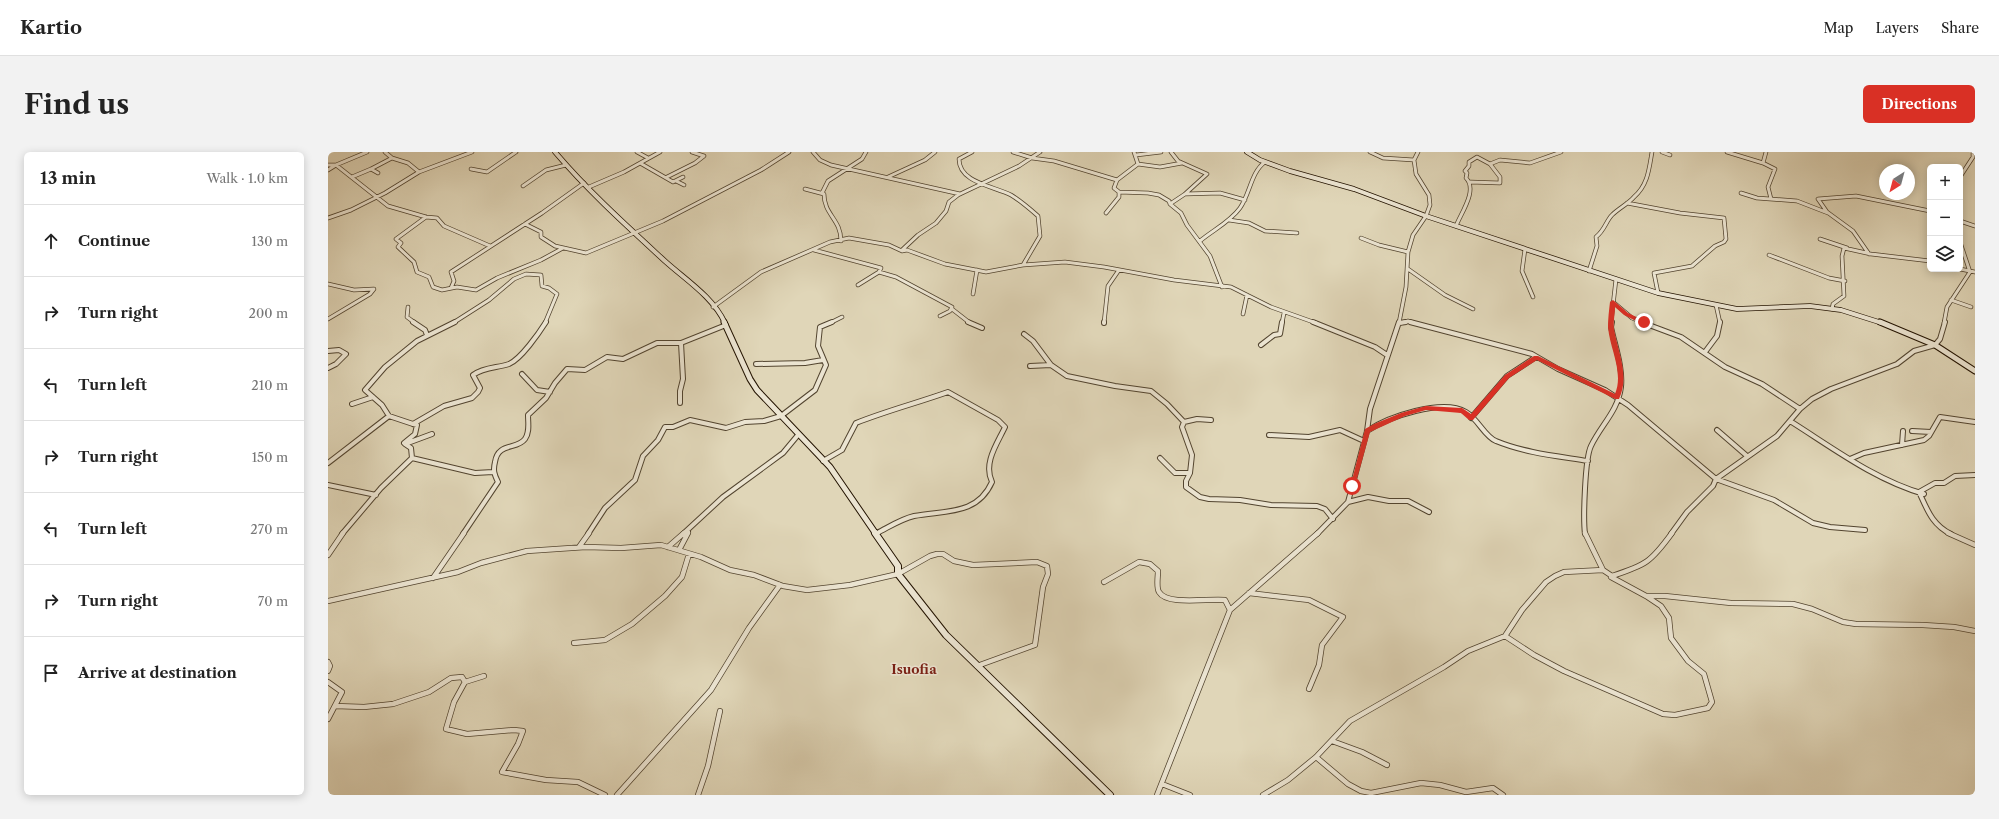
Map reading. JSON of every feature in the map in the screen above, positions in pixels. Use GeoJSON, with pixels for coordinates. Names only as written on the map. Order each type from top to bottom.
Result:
{"type":"FeatureCollection","features":[{"type":"Feature","properties":{"kind":"main road"},"geometry":{"type":"LineString","coordinates":[[555,152],[566,166],[665,261],[704,294],[721,314],[750,379],[757,390],[842,482],[898,566],[898,574],[933,620],[977,666],[1110,795]]}},
{"type":"Feature","properties":{"kind":"main road"},"geometry":{"type":"LineString","coordinates":[[1247,152],[1265,162],[1290,171],[1354,189],[1426,216],[1658,293],[1716,305],[1748,309],[1794,306],[1832,309],[1874,319],[1935,345],[1975,371]]}},
{"type":"Feature","properties":{"kind":"street"},"geometry":{"type":"LineString","coordinates":[[328,170],[367,152]]}},
{"type":"Feature","properties":{"kind":"street"},"geometry":{"type":"LineString","coordinates":[[385,152],[392,158],[408,163],[418,172]]}},
{"type":"Feature","properties":{"kind":"street"},"geometry":{"type":"LineString","coordinates":[[328,218],[351,210],[377,197],[418,172],[472,152]]}},
{"type":"Feature","properties":{"kind":"street"},"geometry":{"type":"LineString","coordinates":[[471,169],[487,172],[516,152]]}},
{"type":"Feature","properties":{"kind":"street"},"geometry":{"type":"LineString","coordinates":[[637,152],[648,158]]}},
{"type":"Feature","properties":{"kind":"street"},"geometry":{"type":"LineString","coordinates":[[589,188],[624,172],[660,152]]}},
{"type":"Feature","properties":{"kind":"street"},"geometry":{"type":"LineString","coordinates":[[667,177],[696,163],[704,156],[692,152]]}},
{"type":"Feature","properties":{"kind":"street"},"geometry":{"type":"LineString","coordinates":[[525,224],[541,232],[540,237],[563,248],[586,253],[664,221],[701,200],[761,170],[789,152]]}},
{"type":"Feature","properties":{"kind":"street"},"geometry":{"type":"LineString","coordinates":[[813,152],[825,163],[846,170],[888,177],[960,193]]}},
{"type":"Feature","properties":{"kind":"street"},"geometry":{"type":"LineString","coordinates":[[822,193],[828,181],[862,159],[866,152]]}},
{"type":"Feature","properties":{"kind":"street"},"geometry":{"type":"LineString","coordinates":[[888,177],[900,170],[924,160],[935,152]]}},
{"type":"Feature","properties":{"kind":"street"},"geometry":{"type":"LineString","coordinates":[[972,152],[959,159],[957,164],[959,170],[980,183],[1012,195],[1038,216],[1040,236],[1023,265]]}},
{"type":"Feature","properties":{"kind":"street"},"geometry":{"type":"LineString","coordinates":[[1013,152],[1032,158],[1054,161],[1117,180]]}},
{"type":"Feature","properties":{"kind":"street"},"geometry":{"type":"LineString","coordinates":[[902,250],[918,235],[936,222],[946,211],[949,202],[960,193],[1019,166],[1040,152]]}},
{"type":"Feature","properties":{"kind":"street"},"geometry":{"type":"LineString","coordinates":[[1138,164],[1135,154],[1161,152]]}},
{"type":"Feature","properties":{"kind":"street"},"geometry":{"type":"LineString","coordinates":[[1170,204],[1207,174],[1176,159],[1177,157],[1171,152]]}},
{"type":"Feature","properties":{"kind":"street"},"geometry":{"type":"LineString","coordinates":[[1370,152],[1383,158],[1414,160]]}},
{"type":"Feature","properties":{"kind":"street"},"geometry":{"type":"LineString","coordinates":[[1157,795],[1230,610],[1333,519],[1348,502],[1367,431],[1370,410],[1387,355],[1399,323],[1408,269],[1408,252],[1413,234],[1426,216],[1431,201],[1429,195],[1418,178],[1414,160],[1418,152]]}},
{"type":"Feature","properties":{"kind":"street"},"geometry":{"type":"LineString","coordinates":[[1490,164],[1500,160],[1530,163],[1561,152]]}},
{"type":"Feature","properties":{"kind":"street"},"geometry":{"type":"LineString","coordinates":[[1589,271],[1598,246],[1596,236],[1604,230],[1611,216],[1635,197],[1648,178],[1652,152]]}},
{"type":"Feature","properties":{"kind":"street"},"geometry":{"type":"LineString","coordinates":[[1662,152],[1670,155]]}},
{"type":"Feature","properties":{"kind":"street"},"geometry":{"type":"LineString","coordinates":[[1727,152],[1763,163],[1775,169],[1768,186],[1771,199]]}},
{"type":"Feature","properties":{"kind":"street"},"geometry":{"type":"LineString","coordinates":[[1763,163],[1766,152]]}},
{"type":"Feature","properties":{"kind":"street"},"geometry":{"type":"LineString","coordinates":[[1963,172],[1973,157],[1973,152]]}},
{"type":"Feature","properties":{"kind":"street"},"geometry":{"type":"LineString","coordinates":[[1456,226],[1471,190],[1470,181],[1466,178],[1467,173],[1465,171],[1469,166],[1469,162],[1477,157],[1487,161],[1497,172],[1501,182],[1497,184],[1470,181]]}},
{"type":"Feature","properties":{"kind":"street"},"geometry":{"type":"LineString","coordinates":[[352,177],[392,158]]}},
{"type":"Feature","properties":{"kind":"street"},"geometry":{"type":"LineString","coordinates":[[1182,162],[1166,168],[1138,164],[1117,180],[1114,188],[1119,192],[1154,194],[1169,201],[1170,204],[1181,213],[1187,225],[1200,241],[1214,263],[1222,287]]}},
{"type":"Feature","properties":{"kind":"street"},"geometry":{"type":"LineString","coordinates":[[1200,241],[1229,220],[1238,211],[1245,200],[1260,165],[1265,162]]}},
{"type":"Feature","properties":{"kind":"street"},"geometry":{"type":"LineString","coordinates":[[640,163],[667,177],[673,182],[676,181],[684,185]]}},
{"type":"Feature","properties":{"kind":"street"},"geometry":{"type":"LineString","coordinates":[[328,165],[336,165],[395,209],[426,218],[437,218],[444,226],[490,246]]}},
{"type":"Feature","properties":{"kind":"street"},"geometry":{"type":"LineString","coordinates":[[523,186],[546,170],[566,166]]}},
{"type":"Feature","properties":{"kind":"street"},"geometry":{"type":"LineString","coordinates":[[371,169],[378,173]]}},
{"type":"Feature","properties":{"kind":"street"},"geometry":{"type":"LineString","coordinates":[[676,181],[683,178]]}},
{"type":"Feature","properties":{"kind":"street"},"geometry":{"type":"LineString","coordinates":[[451,288],[454,281],[451,272],[525,224],[584,183]]}},
{"type":"Feature","properties":{"kind":"street"},"geometry":{"type":"LineString","coordinates":[[805,190],[813,193],[822,193]]}},
{"type":"Feature","properties":{"kind":"street"},"geometry":{"type":"LineString","coordinates":[[1106,213],[1119,197],[1119,192]]}},
{"type":"Feature","properties":{"kind":"street"},"geometry":{"type":"LineString","coordinates":[[822,193],[825,198],[824,204],[841,230],[841,241]]}},
{"type":"Feature","properties":{"kind":"street"},"geometry":{"type":"LineString","coordinates":[[1184,194],[1220,193],[1245,200]]}},
{"type":"Feature","properties":{"kind":"street"},"geometry":{"type":"LineString","coordinates":[[1741,193],[1757,198],[1797,201],[1828,213],[1852,229],[1869,254]]}},
{"type":"Feature","properties":{"kind":"street"},"geometry":{"type":"LineString","coordinates":[[1828,213],[1818,199],[1856,196],[1927,210]]}},
{"type":"Feature","properties":{"kind":"street"},"geometry":{"type":"LineString","coordinates":[[1627,203],[1680,213],[1724,218],[1726,239],[1724,242],[1715,243],[1705,256],[1687,268],[1654,273],[1653,275],[1658,293]]}},
{"type":"Feature","properties":{"kind":"street"},"geometry":{"type":"LineString","coordinates":[[426,218],[396,239],[401,243],[398,247],[414,262],[417,272],[429,277],[433,287],[442,290],[451,288],[476,290],[518,268],[541,260],[563,248]]}},
{"type":"Feature","properties":{"kind":"street"},"geometry":{"type":"LineString","coordinates":[[1229,220],[1249,223],[1253,229],[1297,233]]}},
{"type":"Feature","properties":{"kind":"street"},"geometry":{"type":"LineString","coordinates":[[1963,222],[1975,226]]}},
{"type":"Feature","properties":{"kind":"street"},"geometry":{"type":"LineString","coordinates":[[1361,238],[1379,245],[1408,252]]}},
{"type":"Feature","properties":{"kind":"street"},"geometry":{"type":"LineString","coordinates":[[713,306],[760,272],[830,242],[858,239],[907,250],[945,264],[977,270],[996,271],[1023,265],[1065,262],[1174,280],[1232,287],[1284,313],[1312,321],[1375,347],[1387,355]]}},
{"type":"Feature","properties":{"kind":"street"},"geometry":{"type":"LineString","coordinates":[[1820,239],[1869,254],[1903,256],[1927,260]]}},
{"type":"Feature","properties":{"kind":"street"},"geometry":{"type":"LineString","coordinates":[[1832,309],[1834,304],[1844,296],[1845,281],[1841,252],[1844,248],[1848,248]]}},
{"type":"Feature","properties":{"kind":"street"},"geometry":{"type":"LineString","coordinates":[[1525,249],[1522,271],[1533,297]]}},
{"type":"Feature","properties":{"kind":"street"},"geometry":{"type":"LineString","coordinates":[[1963,249],[1973,272]]}},
{"type":"Feature","properties":{"kind":"street"},"geometry":{"type":"LineString","coordinates":[[814,250],[876,266],[881,268],[879,272]]}},
{"type":"Feature","properties":{"kind":"street"},"geometry":{"type":"LineString","coordinates":[[1769,255],[1829,278],[1845,281]]}},
{"type":"Feature","properties":{"kind":"street"},"geometry":{"type":"LineString","coordinates":[[518,268],[526,274]]}},
{"type":"Feature","properties":{"kind":"street"},"geometry":{"type":"LineString","coordinates":[[1408,269],[1445,295],[1473,309]]}},
{"type":"Feature","properties":{"kind":"street"},"geometry":{"type":"LineString","coordinates":[[973,294],[977,270]]}},
{"type":"Feature","properties":{"kind":"street"},"geometry":{"type":"LineString","coordinates":[[1104,323],[1108,298],[1108,286],[1119,270]]}},
{"type":"Feature","properties":{"kind":"street"},"geometry":{"type":"LineString","coordinates":[[1963,270],[1973,272]]}},
{"type":"Feature","properties":{"kind":"street"},"geometry":{"type":"LineString","coordinates":[[858,285],[879,272],[896,277],[949,305],[952,310],[967,321],[982,328]]}},
{"type":"Feature","properties":{"kind":"street"},"geometry":{"type":"LineString","coordinates":[[1612,576],[1639,567],[1651,558],[1663,545],[1687,512],[1713,486],[1716,479],[1747,456],[1778,436],[1800,408],[1812,399],[1831,389],[1897,364],[1914,351],[1935,345],[1940,340],[1946,312],[1951,300],[1973,272]]}},
{"type":"Feature","properties":{"kind":"street"},"geometry":{"type":"LineString","coordinates":[[405,444],[404,443],[416,431],[417,425],[413,424],[389,416],[382,405],[365,390],[372,380],[398,354],[427,335],[466,316],[489,300],[514,279],[526,274],[541,275],[542,286],[550,288],[557,294],[552,310],[534,340],[518,359],[510,363],[480,370],[473,375],[480,388],[475,395],[458,403],[450,404],[413,424]]}},
{"type":"Feature","properties":{"kind":"street"},"geometry":{"type":"LineString","coordinates":[[1505,636],[1557,667],[1613,692],[1628,697],[1663,714],[1675,716],[1680,713],[1708,709],[1711,706],[1712,702],[1704,674],[1688,661],[1671,638],[1669,618],[1661,606],[1610,576],[1612,576],[1603,570],[1585,536],[1584,527],[1590,447],[1616,407],[1617,398],[1621,387],[1621,370],[1611,327],[1616,279]]}},
{"type":"Feature","properties":{"kind":"street"},"geometry":{"type":"LineString","coordinates":[[328,284],[347,287],[354,290],[374,289],[370,294],[328,319]]}},
{"type":"Feature","properties":{"kind":"street"},"geometry":{"type":"LineString","coordinates":[[1243,314],[1247,295]]}},
{"type":"Feature","properties":{"kind":"street"},"geometry":{"type":"LineString","coordinates":[[1951,300],[1971,307]]}},
{"type":"Feature","properties":{"kind":"street"},"geometry":{"type":"LineString","coordinates":[[1613,302],[1632,318],[1681,337],[1725,367],[1762,384],[1800,408]]}},
{"type":"Feature","properties":{"kind":"street"},"geometry":{"type":"LineString","coordinates":[[1705,352],[1717,338],[1720,320],[1716,305]]}},
{"type":"Feature","properties":{"kind":"street"},"geometry":{"type":"LineString","coordinates":[[408,308],[407,317],[425,330],[427,335]]}},
{"type":"Feature","properties":{"kind":"street"},"geometry":{"type":"LineString","coordinates":[[940,316],[952,310]]}},
{"type":"Feature","properties":{"kind":"street"},"geometry":{"type":"LineString","coordinates":[[1261,345],[1274,336],[1280,334],[1284,313]]}},
{"type":"Feature","properties":{"kind":"street"},"geometry":{"type":"LineString","coordinates":[[579,547],[605,508],[635,480],[639,472],[643,456],[658,440],[665,427],[673,427],[690,420],[726,428],[745,422],[764,421],[781,416],[795,407],[815,390],[820,382],[826,365],[819,352],[818,343],[821,336],[820,327],[842,317]]}},
{"type":"Feature","properties":{"kind":"street"},"geometry":{"type":"LineString","coordinates":[[1399,323],[1408,321],[1429,326],[1511,347],[1536,357],[1617,398],[1641,414],[1716,479],[1774,500],[1813,523],[1830,527],[1865,530]]}},
{"type":"Feature","properties":{"kind":"street"},"geometry":{"type":"LineString","coordinates":[[433,578],[496,486],[498,482],[493,472],[496,455],[501,450],[524,441],[528,434],[528,415],[546,398],[555,383],[567,369],[585,370],[607,357],[623,359],[657,343],[681,343],[726,325]]}},
{"type":"Feature","properties":{"kind":"street"},"geometry":{"type":"LineString","coordinates":[[1024,334],[1033,341],[1050,365],[1067,376],[1115,386],[1151,391],[1167,404],[1184,422]]}},
{"type":"Feature","properties":{"kind":"street"},"geometry":{"type":"LineString","coordinates":[[680,403],[680,391],[684,379],[681,343]]}},
{"type":"Feature","properties":{"kind":"street"},"geometry":{"type":"LineString","coordinates":[[328,351],[340,350],[346,354],[340,361],[328,368]]}},
{"type":"Feature","properties":{"kind":"street"},"geometry":{"type":"LineString","coordinates":[[1471,418],[1507,376],[1536,357]]}},
{"type":"Feature","properties":{"kind":"street"},"geometry":{"type":"LineString","coordinates":[[756,364],[805,363],[823,360]]}},
{"type":"Feature","properties":{"kind":"street"},"geometry":{"type":"LineString","coordinates":[[1030,366],[1050,365]]}},
{"type":"Feature","properties":{"kind":"street"},"geometry":{"type":"LineString","coordinates":[[522,374],[538,390],[550,392]]}},
{"type":"Feature","properties":{"kind":"street"},"geometry":{"type":"LineString","coordinates":[[823,461],[842,450],[856,423],[881,413],[909,406],[948,392],[998,420],[1005,427],[988,466],[988,476],[992,482],[990,489],[983,499],[948,511],[906,518],[876,533]]}},
{"type":"Feature","properties":{"kind":"street"},"geometry":{"type":"LineString","coordinates":[[352,404],[373,397]]}},
{"type":"Feature","properties":{"kind":"street"},"geometry":{"type":"LineString","coordinates":[[1367,431],[1376,425],[1386,423],[1403,415],[1426,408],[1462,410],[1468,413],[1471,418],[1482,426],[1490,438],[1496,442],[1518,449],[1588,461]]}},
{"type":"Feature","properties":{"kind":"street"},"geometry":{"type":"LineString","coordinates":[[328,463],[389,416]]}},
{"type":"Feature","properties":{"kind":"street"},"geometry":{"type":"LineString","coordinates":[[1850,459],[1864,453],[1924,440],[1928,438],[1936,420],[1940,417],[1975,422]]}},
{"type":"Feature","properties":{"kind":"street"},"geometry":{"type":"LineString","coordinates":[[1184,422],[1197,419],[1212,420]]}},
{"type":"Feature","properties":{"kind":"street"},"geometry":{"type":"LineString","coordinates":[[1790,421],[1893,484],[1924,494]]}},
{"type":"Feature","properties":{"kind":"street"},"geometry":{"type":"LineString","coordinates":[[1184,422],[1182,427],[1194,459],[1186,481],[1186,487],[1200,497],[1209,500],[1317,506],[1325,508],[1333,519]]}},
{"type":"Feature","properties":{"kind":"street"},"geometry":{"type":"LineString","coordinates":[[1269,435],[1309,437],[1340,430],[1364,441]]}},
{"type":"Feature","properties":{"kind":"street"},"geometry":{"type":"LineString","coordinates":[[1717,430],[1747,456]]}},
{"type":"Feature","properties":{"kind":"street"},"geometry":{"type":"LineString","coordinates":[[1902,445],[1903,431]]}},
{"type":"Feature","properties":{"kind":"street"},"geometry":{"type":"LineString","coordinates":[[1912,431],[1931,432]]}},
{"type":"Feature","properties":{"kind":"street"},"geometry":{"type":"LineString","coordinates":[[405,444],[432,434]]}},
{"type":"Feature","properties":{"kind":"street"},"geometry":{"type":"LineString","coordinates":[[668,547],[689,530],[721,498],[744,480],[777,458],[798,435]]}},
{"type":"Feature","properties":{"kind":"street"},"geometry":{"type":"LineString","coordinates":[[405,444],[411,448],[412,458]]}},
{"type":"Feature","properties":{"kind":"street"},"geometry":{"type":"LineString","coordinates":[[412,458],[463,470],[489,474],[493,472]]}},
{"type":"Feature","properties":{"kind":"street"},"geometry":{"type":"LineString","coordinates":[[328,555],[342,534],[404,464],[412,458]]}},
{"type":"Feature","properties":{"kind":"street"},"geometry":{"type":"LineString","coordinates":[[1160,458],[1175,472],[1190,473]]}},
{"type":"Feature","properties":{"kind":"street"},"geometry":{"type":"LineString","coordinates":[[1919,492],[1935,483],[1944,483],[1955,476],[1975,475]]}},
{"type":"Feature","properties":{"kind":"street"},"geometry":{"type":"LineString","coordinates":[[328,485],[376,495]]}},
{"type":"Feature","properties":{"kind":"street"},"geometry":{"type":"LineString","coordinates":[[1919,492],[1932,520],[1943,530],[1975,546]]}},
{"type":"Feature","properties":{"kind":"street"},"geometry":{"type":"LineString","coordinates":[[1348,502],[1368,497],[1389,501],[1408,501],[1429,512]]}},
{"type":"Feature","properties":{"kind":"street"},"geometry":{"type":"LineString","coordinates":[[679,550],[689,530]]}},
{"type":"Feature","properties":{"kind":"street"},"geometry":{"type":"LineString","coordinates":[[328,606],[328,601],[433,578],[527,551],[579,547],[621,548],[652,545],[668,547],[689,554],[702,556],[730,570],[754,575],[780,585],[807,590],[821,590],[850,585],[898,574],[936,554],[943,554],[954,561],[973,565],[1037,562],[1046,566],[1048,574],[1043,587],[1035,645],[977,666]]}},
{"type":"Feature","properties":{"kind":"street"},"geometry":{"type":"LineString","coordinates":[[574,643],[605,640],[641,618],[665,596],[682,577],[689,554]]}},
{"type":"Feature","properties":{"kind":"street"},"geometry":{"type":"LineString","coordinates":[[1104,582],[1139,562],[1144,562],[1151,564],[1158,572],[1158,591],[1162,596],[1194,601],[1216,599],[1225,600],[1230,610]]}},
{"type":"Feature","properties":{"kind":"street"},"geometry":{"type":"LineString","coordinates":[[1263,795],[1288,780],[1316,757],[1350,721],[1444,668],[1468,651],[1505,636],[1522,610],[1546,582],[1555,576],[1564,572],[1603,570]]}},
{"type":"Feature","properties":{"kind":"street"},"geometry":{"type":"LineString","coordinates":[[616,795],[711,690],[749,628],[780,585]]}},
{"type":"Feature","properties":{"kind":"street"},"geometry":{"type":"LineString","coordinates":[[1250,593],[1309,600],[1343,617],[1322,645],[1319,665],[1309,689]]}},
{"type":"Feature","properties":{"kind":"street"},"geometry":{"type":"LineString","coordinates":[[1646,596],[1665,596],[1731,603],[1793,604],[1812,609],[1844,622],[1856,624],[1923,625],[1954,627],[1975,631]]}},
{"type":"Feature","properties":{"kind":"street"},"geometry":{"type":"LineString","coordinates":[[328,662],[330,666],[328,671]]}},
{"type":"Feature","properties":{"kind":"street"},"geometry":{"type":"LineString","coordinates":[[335,706],[384,706],[412,699],[438,687],[448,678],[454,676],[462,677],[465,682]]}},
{"type":"Feature","properties":{"kind":"street"},"geometry":{"type":"LineString","coordinates":[[484,676],[465,682],[454,702],[446,729],[467,734],[514,730],[523,731],[518,744],[502,772],[546,780],[578,782],[605,795]]}},
{"type":"Feature","properties":{"kind":"street"},"geometry":{"type":"LineString","coordinates":[[328,682],[342,692],[328,719]]}},
{"type":"Feature","properties":{"kind":"street"},"geometry":{"type":"LineString","coordinates":[[698,795],[708,766],[720,711]]}},
{"type":"Feature","properties":{"kind":"street"},"geometry":{"type":"LineString","coordinates":[[1332,740],[1362,752],[1387,765]]}},
{"type":"Feature","properties":{"kind":"street"},"geometry":{"type":"LineString","coordinates":[[1316,757],[1337,776],[1361,791],[1383,792],[1402,786],[1421,783],[1440,785],[1466,792],[1493,788],[1503,795]]}},
{"type":"Feature","properties":{"kind":"street"},"geometry":{"type":"LineString","coordinates":[[1162,784],[1190,795]]}},
{"type":"Feature","properties":{"kind":"district","name":"Isuofia"},"geometry":{"type":"Point","coordinates":[914,669]}},
{"type":"Feature","properties":{"kind":"route"},"geometry":{"type":"LineString","coordinates":[[1352,486],[1367,431],[1376,425],[1386,423],[1412,411],[1426,408],[1449,408],[1462,410],[1468,413],[1471,418],[1507,376],[1536,357],[1558,369],[1605,390],[1617,398],[1621,387],[1621,370],[1611,327],[1613,302],[1632,318],[1644,322]]}}]}
